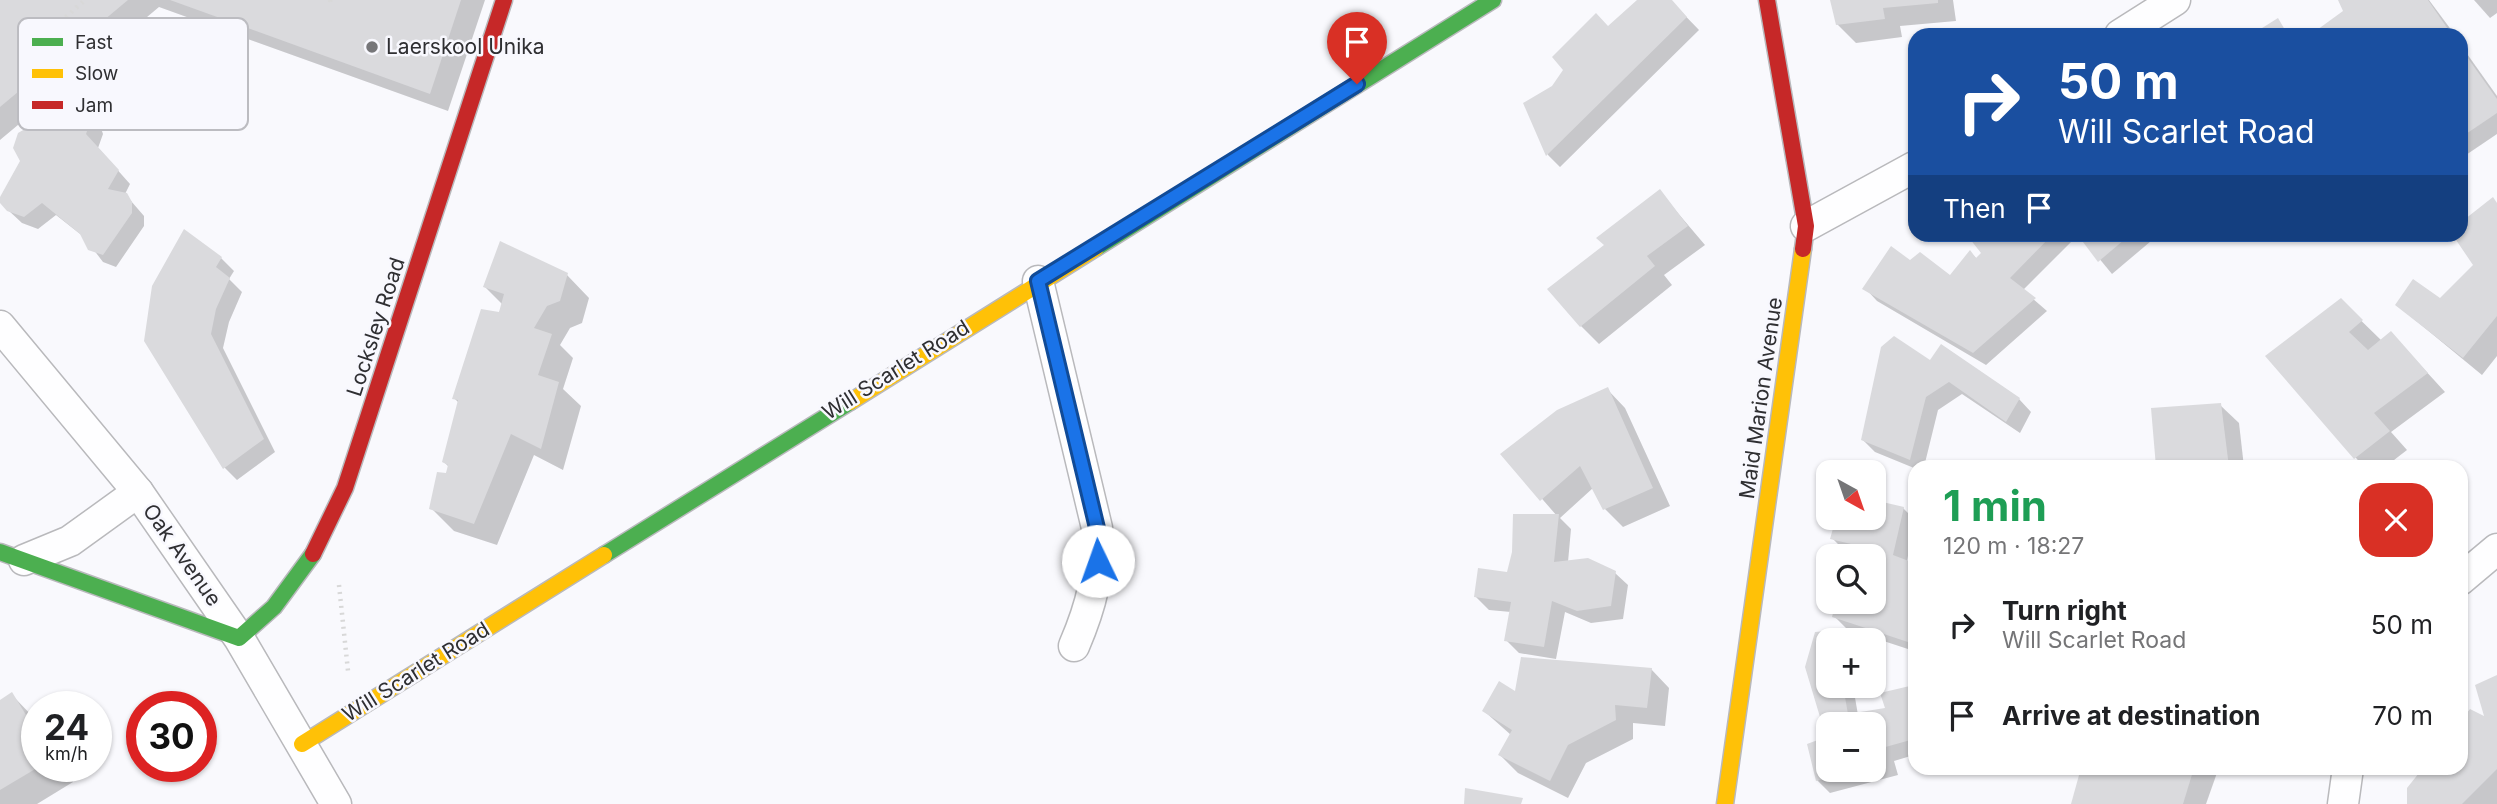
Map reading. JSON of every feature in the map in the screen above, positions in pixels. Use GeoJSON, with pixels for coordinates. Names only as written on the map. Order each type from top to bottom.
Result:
{"type":"FeatureCollection","features":[{"type":"Feature","properties":{"kind":"street","name":"Locksley Road"},"geometry":{"type":"LineString","coordinates":[[239,638],[272,612],[318,549],[335,516],[504,0]]}},
{"type":"Feature","properties":{"kind":"street","name":"Will Scarlet Road"},"geometry":{"type":"LineString","coordinates":[[302,744],[1038,281],[1493,0]]}},
{"type":"Feature","properties":{"kind":"street","name":"Maid Marion Avenue"},"geometry":{"type":"LineString","coordinates":[[1725,804],[1806,226],[1767,0]]}},
{"type":"Feature","properties":{"kind":"street"},"geometry":{"type":"LineString","coordinates":[[2131,28],[2175,0]]}},
{"type":"Feature","properties":{"kind":"street"},"geometry":{"type":"LineString","coordinates":[[1806,226],[1908,170]]}},
{"type":"Feature","properties":{"kind":"street"},"geometry":{"type":"LineString","coordinates":[[1038,281],[1097,528],[1098,561],[1092,601],[1074,646]]}},
{"type":"Feature","properties":{"kind":"street","name":"Oak Avenue"},"geometry":{"type":"LineString","coordinates":[[0,326],[138,492],[239,638],[337,804]]}},
{"type":"Feature","properties":{"kind":"street"},"geometry":{"type":"LineString","coordinates":[[12,556],[70,541],[138,492]]}},
{"type":"Feature","properties":{"kind":"street"},"geometry":{"type":"LineString","coordinates":[[2468,573],[2497,549]]}},
{"type":"Feature","properties":{"kind":"street"},"geometry":{"type":"LineString","coordinates":[[12,556],[239,638]]}},
{"type":"Feature","properties":{"kind":"street"},"geometry":{"type":"LineString","coordinates":[[2343,804],[2347,775]]}},
{"type":"Feature","properties":{"kind":"path"},"geometry":{"type":"LineString","coordinates":[[65,18],[85,0]]}},
{"type":"Feature","properties":{"kind":"path"},"geometry":{"type":"LineString","coordinates":[[338,580],[348,675]]}},
{"type":"Feature","properties":{"kind":"building"},"geometry":{"type":"Polygon","coordinates":[[[0,0],[128,0],[106,18],[18,18],[18,92],[0,107],[0,0]]]}},
{"type":"Feature","properties":{"kind":"building","name":"Laerskool Unika"},"geometry":{"type":"Polygon","coordinates":[[[170,0],[461,0],[430,94],[248,28],[248,18],[220,18],[170,0]]]}},
{"type":"Feature","properties":{"kind":"building"},"geometry":{"type":"Polygon","coordinates":[[[1637,0],[1672,0],[1687,17],[1546,156],[1523,103],[1552,86],[1563,70],[1552,57],[1596,13],[1608,26],[1637,0]]]}},
{"type":"Feature","properties":{"kind":"building"},"geometry":{"type":"Polygon","coordinates":[[[1830,0],[1938,0],[1938,3],[1883,8],[1885,19],[1836,25],[1830,0]]]}},
{"type":"Feature","properties":{"kind":"building"},"geometry":{"type":"Polygon","coordinates":[[[2338,0],[2428,0],[2447,28],[2320,28],[2343,11],[2338,0]]]}},
{"type":"Feature","properties":{"kind":"building"},"geometry":{"type":"Polygon","coordinates":[[[2278,18],[2284,28],[2262,28],[2278,18]]]}},
{"type":"Feature","properties":{"kind":"building"},"geometry":{"type":"Polygon","coordinates":[[[2468,58],[2497,99],[2497,113],[2468,133],[2468,58]]]}},
{"type":"Feature","properties":{"kind":"building"},"geometry":{"type":"Polygon","coordinates":[[[23,130],[87,130],[86,134],[119,170],[108,189],[127,193],[132,202],[132,213],[103,255],[88,250],[80,234],[42,203],[24,217],[7,211],[0,203],[0,197],[20,161],[13,148],[18,133],[23,130]]]}},
{"type":"Feature","properties":{"kind":"building"},"geometry":{"type":"Polygon","coordinates":[[[1660,189],[1688,226],[1647,256],[1655,266],[1580,327],[1547,289],[1604,245],[1596,238],[1660,189]]]}},
{"type":"Feature","properties":{"kind":"building"},"geometry":{"type":"Polygon","coordinates":[[[2493,197],[2497,203],[2497,316],[2463,358],[2395,305],[2413,279],[2440,298],[2473,265],[2457,242],[2468,242],[2468,217],[2493,197]]]}},
{"type":"Feature","properties":{"kind":"building"},"geometry":{"type":"Polygon","coordinates":[[[184,229],[222,257],[216,267],[230,278],[216,309],[211,334],[264,439],[223,469],[144,341],[152,286],[184,229]]]}},
{"type":"Feature","properties":{"kind":"building"},"geometry":{"type":"Polygon","coordinates":[[[500,241],[568,273],[560,301],[547,306],[534,328],[552,334],[538,375],[559,382],[541,449],[511,434],[474,524],[429,509],[437,472],[446,473],[448,465],[442,462],[458,400],[452,399],[481,309],[499,312],[504,294],[483,287],[500,241]]]}},
{"type":"Feature","properties":{"kind":"building"},"geometry":{"type":"Polygon","coordinates":[[[1972,242],[2045,242],[2010,278],[2036,298],[1973,353],[1862,289],[1891,246],[1910,260],[1920,252],[1950,275],[1970,250],[1976,258],[1981,253],[1972,242]]]}},
{"type":"Feature","properties":{"kind":"building"},"geometry":{"type":"Polygon","coordinates":[[[2083,242],[2122,242],[2098,262],[2083,242]]]}},
{"type":"Feature","properties":{"kind":"building"},"geometry":{"type":"Polygon","coordinates":[[[2341,298],[2363,320],[2349,332],[2368,350],[2391,331],[2428,373],[2374,413],[2390,431],[2354,459],[2265,356],[2341,298]]]}},
{"type":"Feature","properties":{"kind":"building"},"geometry":{"type":"Polygon","coordinates":[[[1894,336],[1930,360],[1941,344],[2020,398],[2006,422],[1949,382],[1926,397],[1910,460],[1861,440],[1881,347],[1894,336]]]}},
{"type":"Feature","properties":{"kind":"building"},"geometry":{"type":"Polygon","coordinates":[[[1608,387],[1653,488],[1603,510],[1580,466],[1540,501],[1500,454],[1557,410],[1608,387]]]}},
{"type":"Feature","properties":{"kind":"building"},"geometry":{"type":"Polygon","coordinates":[[[2221,403],[2228,460],[2155,460],[2151,408],[2221,403]]]}},
{"type":"Feature","properties":{"kind":"building"},"geometry":{"type":"Polygon","coordinates":[[[1886,503],[1904,507],[1893,555],[1908,561],[1908,642],[1886,635],[1886,628],[1865,628],[1832,617],[1833,614],[1886,614],[1886,544],[1851,544],[1830,539],[1833,530],[1886,530],[1886,503]]]}},
{"type":"Feature","properties":{"kind":"building"},"geometry":{"type":"Polygon","coordinates":[[[1513,514],[1559,514],[1554,562],[1588,558],[1616,571],[1611,606],[1577,611],[1552,601],[1544,647],[1504,641],[1511,602],[1474,597],[1478,568],[1507,572],[1512,552],[1513,514]]]}},
{"type":"Feature","properties":{"kind":"building"},"geometry":{"type":"Polygon","coordinates":[[[1816,632],[1816,698],[1845,698],[1848,712],[1818,712],[1805,667],[1816,632]]]}},
{"type":"Feature","properties":{"kind":"building"},"geometry":{"type":"Polygon","coordinates":[[[1521,657],[1652,668],[1647,708],[1615,705],[1616,720],[1568,745],[1550,781],[1498,755],[1512,730],[1482,711],[1499,681],[1515,691],[1521,657]]]}},
{"type":"Feature","properties":{"kind":"building"},"geometry":{"type":"Polygon","coordinates":[[[2497,675],[2497,769],[2462,804],[2407,804],[2407,788],[2417,775],[2468,775],[2468,712],[2470,709],[2484,716],[2475,685],[2497,675]]]}},
{"type":"Feature","properties":{"kind":"building"},"geometry":{"type":"Polygon","coordinates":[[[1908,686],[1908,741],[1886,747],[1886,712],[1860,712],[1885,708],[1882,698],[1886,698],[1886,692],[1908,686]]]}},
{"type":"Feature","properties":{"kind":"building"},"geometry":{"type":"Polygon","coordinates":[[[12,692],[21,707],[21,778],[0,790],[0,700],[12,692]]]}},
{"type":"Feature","properties":{"kind":"building"},"geometry":{"type":"Polygon","coordinates":[[[1816,741],[1816,781],[1807,744],[1816,741]]]}},
{"type":"Feature","properties":{"kind":"building"},"geometry":{"type":"Polygon","coordinates":[[[2079,775],[2192,775],[2183,804],[2071,804],[2079,775]]]}},
{"type":"Feature","properties":{"kind":"building"},"geometry":{"type":"Polygon","coordinates":[[[1465,788],[1523,798],[1521,804],[1464,804],[1465,788]]]}},
{"type":"Feature","properties":{"kind":"traffic: fast"},"geometry":{"type":"LineString","coordinates":[[1096,248],[1493,0]]}},
{"type":"Feature","properties":{"kind":"traffic: fast"},"geometry":{"type":"LineString","coordinates":[[604,555],[850,402]]}},
{"type":"Feature","properties":{"kind":"traffic: fast"},"geometry":{"type":"LineString","coordinates":[[0,552],[239,638],[274,607],[313,554]]}},
{"type":"Feature","properties":{"kind":"traffic: slow"},"geometry":{"type":"LineString","coordinates":[[850,402],[1096,248]]}},
{"type":"Feature","properties":{"kind":"traffic: slow"},"geometry":{"type":"LineString","coordinates":[[1725,804],[1803,249]]}},
{"type":"Feature","properties":{"kind":"traffic: slow"},"geometry":{"type":"LineString","coordinates":[[302,744],[604,555]]}},
{"type":"Feature","properties":{"kind":"traffic: jam"},"geometry":{"type":"LineString","coordinates":[[313,554],[345,488],[504,0]]}},
{"type":"Feature","properties":{"kind":"traffic: jam"},"geometry":{"type":"LineString","coordinates":[[1767,0],[1806,226],[1803,249]]}},
{"type":"Feature","properties":{"kind":"place","name":"Laerskool Unika"},"geometry":{"type":"Point","coordinates":[372,47]}},
{"type":"Feature","properties":{"kind":"route"},"geometry":{"type":"LineString","coordinates":[[1098,561],[1097,528],[1038,281],[1357,84]]}}]}
